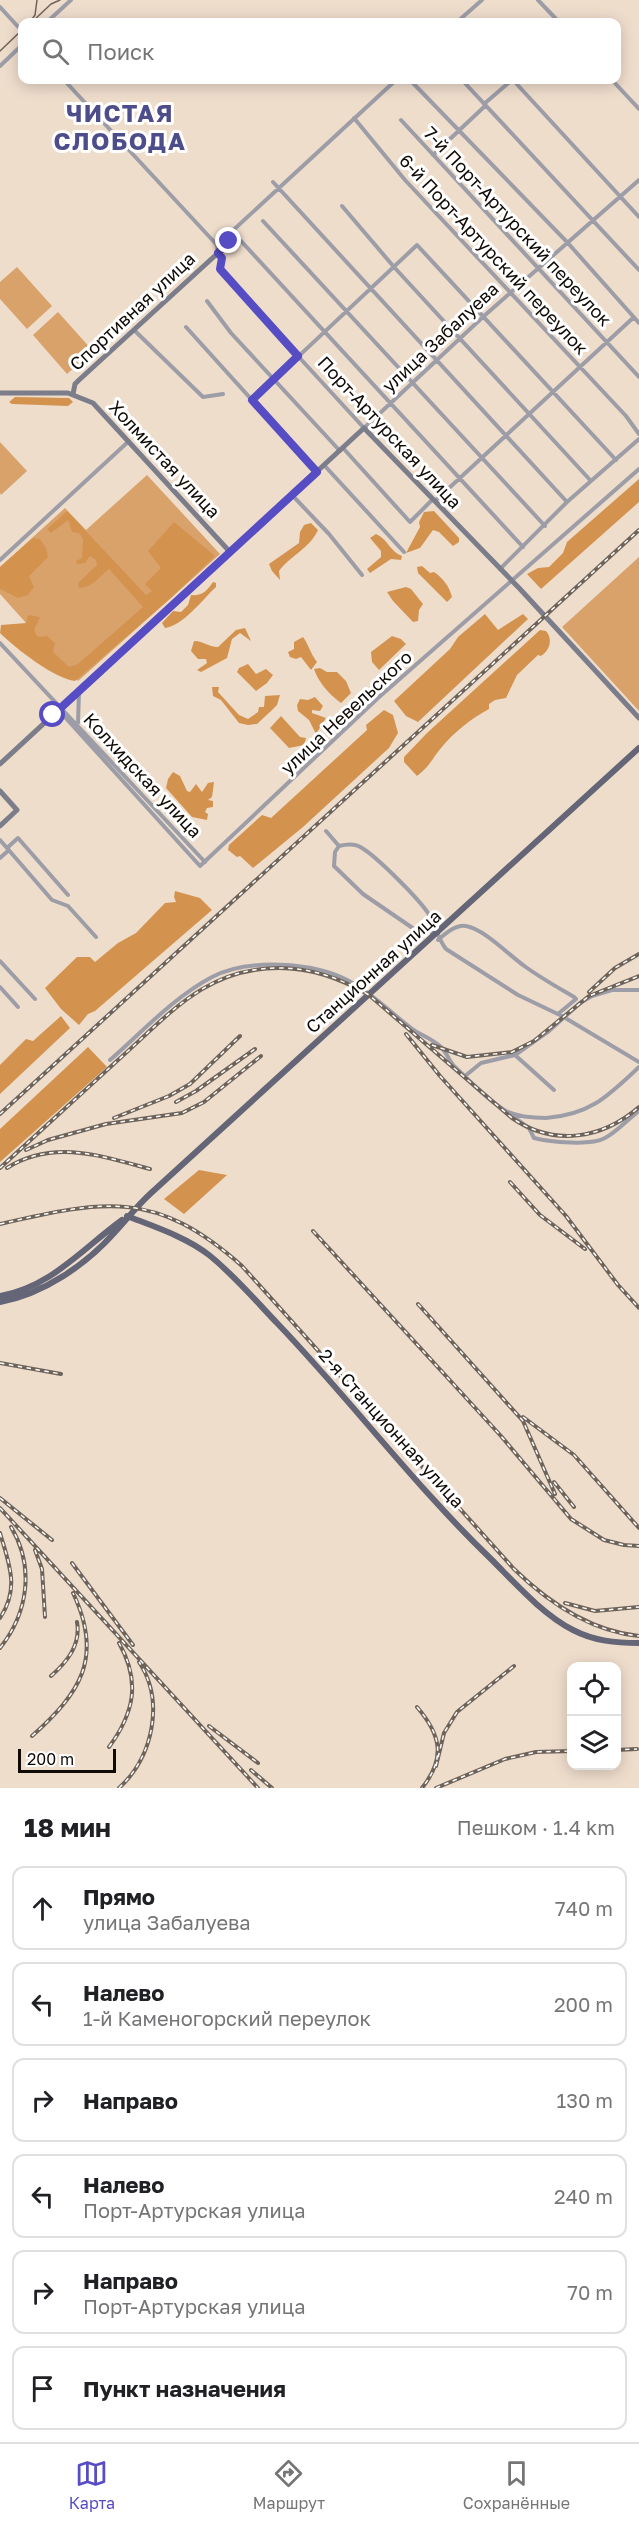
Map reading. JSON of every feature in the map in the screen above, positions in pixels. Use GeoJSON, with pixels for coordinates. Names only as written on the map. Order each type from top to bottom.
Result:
{"type":"FeatureCollection","features":[{"type":"Feature","properties":{"kind":"main road","name":"Станционная улица"},"geometry":{"type":"LineString","coordinates":[[0,1296],[34,1286],[56,1274],[128,1216],[639,748]]}},
{"type":"Feature","properties":{"kind":"main road","name":"Станционная улица"},"geometry":{"type":"LineString","coordinates":[[0,1302],[37,1291],[59,1278],[85,1260],[115,1232],[128,1216]]}},
{"type":"Feature","properties":{"kind":"main road","name":"2-я Станционная улица"},"geometry":{"type":"LineString","coordinates":[[128,1216],[186,1241],[222,1265],[342,1392],[386,1446],[476,1544],[550,1614],[571,1629],[592,1638],[620,1643],[639,1643]]}},
{"type":"Feature","properties":{"kind":"street"},"geometry":{"type":"LineString","coordinates":[[51,18],[71,0]]}},
{"type":"Feature","properties":{"kind":"street"},"geometry":{"type":"LineString","coordinates":[[463,18],[482,0]]}},
{"type":"Feature","properties":{"kind":"street"},"geometry":{"type":"LineString","coordinates":[[538,0],[555,18]]}},
{"type":"Feature","properties":{"kind":"street"},"geometry":{"type":"LineString","coordinates":[[0,6],[18,26]]}},
{"type":"Feature","properties":{"kind":"street"},"geometry":{"type":"LineString","coordinates":[[0,66],[18,49]]}},
{"type":"Feature","properties":{"kind":"street","name":"Порт-Артурская улица"},"geometry":{"type":"LineString","coordinates":[[68,84],[217,245],[218,253],[222,258],[220,269],[230,282],[364,428],[512,580],[639,718]]}},
{"type":"Feature","properties":{"kind":"street","name":"Спортивная улица"},"geometry":{"type":"LineString","coordinates":[[73,394],[75,384],[218,253],[229,241],[229,234],[392,84]]}},
{"type":"Feature","properties":{"kind":"street"},"geometry":{"type":"LineString","coordinates":[[414,84],[567,242],[639,323]]}},
{"type":"Feature","properties":{"kind":"street"},"geometry":{"type":"LineString","coordinates":[[466,84],[639,270]]}},
{"type":"Feature","properties":{"kind":"street"},"geometry":{"type":"LineString","coordinates":[[433,155],[508,84]]}},
{"type":"Feature","properties":{"kind":"street"},"geometry":{"type":"LineString","coordinates":[[516,84],[639,217]]}},
{"type":"Feature","properties":{"kind":"street"},"geometry":{"type":"LineString","coordinates":[[616,84],[639,110]]}},
{"type":"Feature","properties":{"kind":"street","name":"6-й Порт-Артурский переулок"},"geometry":{"type":"LineString","coordinates":[[354,118],[405,180],[512,292],[626,416],[639,434]]}},
{"type":"Feature","properties":{"kind":"street","name":"7-й Порт-Артурский переулок"},"geometry":{"type":"LineString","coordinates":[[401,120],[639,377]]}},
{"type":"Feature","properties":{"kind":"street","name":"улица Забалуева"},"geometry":{"type":"LineString","coordinates":[[0,764],[484,316],[639,180]]}},
{"type":"Feature","properties":{"kind":"street"},"geometry":{"type":"LineString","coordinates":[[273,182],[567,502]]}},
{"type":"Feature","properties":{"kind":"street"},"geometry":{"type":"LineString","coordinates":[[342,206],[394,267],[531,413],[591,481]]}},
{"type":"Feature","properties":{"kind":"street"},"geometry":{"type":"LineString","coordinates":[[263,221],[545,526]]}},
{"type":"Feature","properties":{"kind":"street"},"geometry":{"type":"LineString","coordinates":[[241,241],[323,333],[523,548]]}},
{"type":"Feature","properties":{"kind":"street"},"geometry":{"type":"LineString","coordinates":[[252,400],[417,245],[616,460]]}},
{"type":"Feature","properties":{"kind":"street"},"geometry":{"type":"LineString","coordinates":[[207,301],[231,333],[410,522],[634,317]]}},
{"type":"Feature","properties":{"kind":"street"},"geometry":{"type":"LineString","coordinates":[[186,327],[317,472]]}},
{"type":"Feature","properties":{"kind":"street"},"geometry":{"type":"LineString","coordinates":[[134,330],[203,398],[222,394]]}},
{"type":"Feature","properties":{"kind":"street"},"geometry":{"type":"LineString","coordinates":[[0,393],[73,394]]}},
{"type":"Feature","properties":{"kind":"street","name":"Холмистая улица"},"geometry":{"type":"LineString","coordinates":[[73,394],[93,403],[230,552]]}},
{"type":"Feature","properties":{"kind":"street"},"geometry":{"type":"LineString","coordinates":[[500,569],[567,502],[639,439]]}},
{"type":"Feature","properties":{"kind":"street"},"geometry":{"type":"LineString","coordinates":[[0,560],[129,441]]}},
{"type":"Feature","properties":{"kind":"street"},"geometry":{"type":"LineString","coordinates":[[324,465],[404,552]]}},
{"type":"Feature","properties":{"kind":"street","name":"улица Невельского"},"geometry":{"type":"LineString","coordinates":[[200,866],[378,698],[639,469]]}},
{"type":"Feature","properties":{"kind":"street"},"geometry":{"type":"LineString","coordinates":[[292,495],[329,534],[362,575]]}},
{"type":"Feature","properties":{"kind":"street","name":"Колхидская улица"},"geometry":{"type":"LineString","coordinates":[[0,643],[205,862]]}},
{"type":"Feature","properties":{"kind":"street"},"geometry":{"type":"LineString","coordinates":[[78,724],[80,691]]}},
{"type":"Feature","properties":{"kind":"street","name":"Колхидская улица"},"geometry":{"type":"LineString","coordinates":[[61,708],[63,715],[95,752],[200,866]]}},
{"type":"Feature","properties":{"kind":"street"},"geometry":{"type":"LineString","coordinates":[[0,791],[17,810],[0,826]]}},
{"type":"Feature","properties":{"kind":"street"},"geometry":{"type":"LineString","coordinates":[[326,831],[339,846]]}},
{"type":"Feature","properties":{"kind":"street"},"geometry":{"type":"LineString","coordinates":[[0,858],[18,838],[68,895]]}},
{"type":"Feature","properties":{"kind":"street"},"geometry":{"type":"LineString","coordinates":[[0,840],[52,900],[68,906],[96,937]]}},
{"type":"Feature","properties":{"kind":"street"},"geometry":{"type":"LineString","coordinates":[[437,932],[421,932],[414,929],[363,894],[334,866],[335,852],[339,846],[353,844],[362,848],[423,905],[437,932],[438,940],[458,958],[518,995],[564,1017],[639,1062]]}},
{"type":"Feature","properties":{"kind":"street"},"geometry":{"type":"LineString","coordinates":[[438,940],[461,926],[476,930],[511,954],[525,967],[576,999],[557,1014]]}},
{"type":"Feature","properties":{"kind":"street"},"geometry":{"type":"LineString","coordinates":[[0,961],[35,999]]}},
{"type":"Feature","properties":{"kind":"street"},"geometry":{"type":"LineString","coordinates":[[110,1060],[185,995],[213,977],[231,970],[280,965],[299,966],[336,975],[370,994],[413,1029],[441,1047],[465,1076],[529,1128],[534,1138],[549,1141],[594,1142],[605,1138],[639,1111]]}},
{"type":"Feature","properties":{"kind":"street"},"geometry":{"type":"LineString","coordinates":[[0,987],[18,1007]]}},
{"type":"Feature","properties":{"kind":"street"},"geometry":{"type":"LineString","coordinates":[[465,1076],[481,1063],[515,1055],[592,996],[612,990],[639,990]]}},
{"type":"Feature","properties":{"kind":"street"},"geometry":{"type":"LineString","coordinates":[[515,1055],[554,1090]]}},
{"type":"Feature","properties":{"kind":"street"},"geometry":{"type":"LineString","coordinates":[[507,1111],[533,1118],[579,1113],[607,1097],[639,1067]]}},
{"type":"Feature","properties":{"kind":"shaded area"},"geometry":{"type":"Polygon","coordinates":[[[17,267],[52,306],[27,329],[0,299],[0,282],[17,267]]]}},
{"type":"Feature","properties":{"kind":"shaded area"},"geometry":{"type":"Polygon","coordinates":[[[58,312],[93,351],[67,374],[33,335],[58,312]]]}},
{"type":"Feature","properties":{"kind":"shaded area"},"geometry":{"type":"Polygon","coordinates":[[[15,397],[69,398],[73,402],[68,406],[9,402],[15,397]]]}},
{"type":"Feature","properties":{"kind":"shaded area"},"geometry":{"type":"Polygon","coordinates":[[[0,442],[27,471],[1,495],[0,493],[0,442]]]}},
{"type":"Feature","properties":{"kind":"shaded area"},"geometry":{"type":"Polygon","coordinates":[[[147,475],[220,554],[78,681],[0,594],[0,567],[65,508],[86,530],[147,475]]]}},
{"type":"Feature","properties":{"kind":"shaded area"},"geometry":{"type":"Polygon","coordinates":[[[639,479],[639,502],[541,589],[527,574],[538,568],[549,567],[563,553],[567,542],[639,479]]]}},
{"type":"Feature","properties":{"kind":"shaded area"},"geometry":{"type":"Polygon","coordinates":[[[67,511],[146,595],[152,591],[145,584],[161,568],[148,551],[174,522],[215,556],[171,598],[75,681],[46,669],[0,633],[1,625],[26,623],[28,615],[40,617],[35,632],[39,637],[47,636],[55,643],[53,652],[69,667],[78,664],[143,607],[109,569],[92,584],[79,588],[78,583],[97,565],[96,560],[90,556],[85,563],[77,564],[76,561],[82,558],[83,539],[79,533],[72,532],[68,520],[51,533],[47,529],[67,511]]]}},
{"type":"Feature","properties":{"kind":"shaded area"},"geometry":{"type":"Polygon","coordinates":[[[434,511],[459,538],[459,542],[453,546],[439,532],[433,530],[420,548],[406,553],[420,527],[419,522],[424,512],[434,511]]]}},
{"type":"Feature","properties":{"kind":"shaded area"},"geometry":{"type":"Polygon","coordinates":[[[311,523],[318,530],[310,542],[279,571],[280,580],[269,564],[299,543],[300,532],[304,525],[311,523]]]}},
{"type":"Feature","properties":{"kind":"shaded area"},"geometry":{"type":"Polygon","coordinates":[[[376,534],[402,556],[401,560],[391,559],[370,573],[367,569],[381,557],[381,551],[370,538],[376,534]]]}},
{"type":"Feature","properties":{"kind":"shaded area"},"geometry":{"type":"Polygon","coordinates":[[[33,538],[40,539],[46,548],[48,557],[29,576],[34,587],[28,595],[18,598],[0,589],[0,567],[33,538]]]}},
{"type":"Feature","properties":{"kind":"shaded area"},"geometry":{"type":"Polygon","coordinates":[[[639,557],[639,711],[562,627],[639,557]]]}},
{"type":"Feature","properties":{"kind":"shaded area"},"geometry":{"type":"Polygon","coordinates":[[[422,566],[430,573],[434,572],[445,583],[452,597],[447,602],[418,573],[417,567],[422,566]]]}},
{"type":"Feature","properties":{"kind":"shaded area"},"geometry":{"type":"Polygon","coordinates":[[[213,582],[216,583],[216,587],[192,611],[179,622],[165,628],[162,623],[173,611],[181,612],[188,605],[191,595],[204,592],[213,582]]]}},
{"type":"Feature","properties":{"kind":"shaded area"},"geometry":{"type":"Polygon","coordinates":[[[406,587],[411,589],[423,604],[419,610],[418,621],[413,622],[387,592],[406,587]]]}},
{"type":"Feature","properties":{"kind":"shaded area"},"geometry":{"type":"Polygon","coordinates":[[[485,614],[498,630],[523,614],[528,619],[418,722],[406,716],[394,701],[450,649],[458,637],[485,614]]]}},
{"type":"Feature","properties":{"kind":"shaded area"},"geometry":{"type":"Polygon","coordinates":[[[245,628],[251,641],[240,633],[232,639],[227,658],[201,672],[197,670],[207,663],[206,659],[198,659],[191,651],[194,641],[218,647],[236,630],[245,628]]]}},
{"type":"Feature","properties":{"kind":"shaded area"},"geometry":{"type":"Polygon","coordinates":[[[540,630],[546,631],[549,637],[550,644],[547,651],[541,656],[538,655],[517,675],[506,698],[489,704],[489,709],[457,731],[417,776],[404,762],[404,757],[427,733],[540,630]]]}},
{"type":"Feature","properties":{"kind":"shaded area"},"geometry":{"type":"Polygon","coordinates":[[[392,636],[401,639],[406,644],[379,670],[372,662],[371,652],[392,636]]]}},
{"type":"Feature","properties":{"kind":"shaded area"},"geometry":{"type":"Polygon","coordinates":[[[303,637],[317,662],[311,670],[301,657],[296,659],[290,657],[288,652],[294,649],[294,642],[303,637]]]}},
{"type":"Feature","properties":{"kind":"shaded area"},"geometry":{"type":"Polygon","coordinates":[[[248,664],[256,674],[266,669],[273,675],[256,691],[237,672],[239,668],[248,664]]]}},
{"type":"Feature","properties":{"kind":"shaded area"},"geometry":{"type":"Polygon","coordinates":[[[320,668],[327,672],[337,672],[346,681],[351,693],[341,703],[318,679],[314,669],[320,668]]]}},
{"type":"Feature","properties":{"kind":"shaded area"},"geometry":{"type":"Polygon","coordinates":[[[212,687],[219,687],[218,692],[239,715],[248,719],[258,712],[259,707],[264,707],[265,696],[280,695],[277,705],[271,711],[257,724],[248,725],[239,723],[221,700],[213,696],[212,687]]]}},
{"type":"Feature","properties":{"kind":"shaded area"},"geometry":{"type":"Polygon","coordinates":[[[315,697],[323,706],[320,711],[312,710],[312,713],[326,718],[316,734],[309,720],[298,711],[297,705],[300,699],[308,700],[315,697]]]}},
{"type":"Feature","properties":{"kind":"shaded area"},"geometry":{"type":"Polygon","coordinates":[[[384,710],[393,715],[398,733],[389,748],[303,827],[253,868],[240,856],[237,857],[228,850],[229,845],[262,815],[271,818],[367,730],[366,725],[384,710]]]}},
{"type":"Feature","properties":{"kind":"shaded area"},"geometry":{"type":"Polygon","coordinates":[[[281,716],[300,737],[306,738],[304,745],[289,748],[270,728],[281,716]]]}},
{"type":"Feature","properties":{"kind":"shaded area"},"geometry":{"type":"Polygon","coordinates":[[[173,772],[180,776],[187,791],[190,792],[196,784],[202,792],[208,783],[214,782],[212,797],[208,800],[213,801],[213,807],[207,808],[205,812],[208,814],[207,820],[192,817],[166,788],[173,772]]]}},
{"type":"Feature","properties":{"kind":"shaded area"},"geometry":{"type":"Polygon","coordinates":[[[175,891],[200,898],[212,910],[95,1011],[88,1014],[79,1025],[61,1009],[45,988],[77,957],[90,957],[95,962],[118,943],[136,933],[165,903],[176,902],[175,891]]]}},
{"type":"Feature","properties":{"kind":"shaded area"},"geometry":{"type":"Polygon","coordinates":[[[61,1016],[70,1028],[0,1094],[0,1065],[26,1039],[33,1041],[61,1016]]]}},
{"type":"Feature","properties":{"kind":"shaded area"},"geometry":{"type":"Polygon","coordinates":[[[88,1047],[107,1067],[0,1162],[0,1129],[88,1047]]]}},
{"type":"Feature","properties":{"kind":"shaded area"},"geometry":{"type":"Polygon","coordinates":[[[199,1170],[227,1175],[184,1214],[164,1199],[199,1170]]]}},
{"type":"Feature","properties":{"kind":"tram line"},"geometry":{"type":"LineString","coordinates":[[33,18],[37,0]]}},
{"type":"Feature","properties":{"kind":"tram line"},"geometry":{"type":"LineString","coordinates":[[36,18],[51,4],[60,0]]}},
{"type":"Feature","properties":{"kind":"tram line"},"geometry":{"type":"LineString","coordinates":[[0,51],[18,34]]}},
{"type":"Feature","properties":{"kind":"railway"},"geometry":{"type":"LineString","coordinates":[[0,1114],[639,530]]}},
{"type":"Feature","properties":{"kind":"railway"},"geometry":{"type":"LineString","coordinates":[[589,992],[615,968],[639,954]]}},
{"type":"Feature","properties":{"kind":"railway"},"geometry":{"type":"LineString","coordinates":[[0,1168],[172,1011],[209,985],[253,970],[291,968],[314,972],[336,979],[369,995],[512,1118],[544,1133],[561,1136],[594,1132],[625,1118],[639,1107]]}},
{"type":"Feature","properties":{"kind":"railway"},"geometry":{"type":"LineString","coordinates":[[432,1045],[467,1057],[512,1052],[534,1041],[589,996],[639,976]]}},
{"type":"Feature","properties":{"kind":"railway"},"geometry":{"type":"LineString","coordinates":[[406,1034],[440,1076],[566,1216],[618,1285],[639,1308]]}},
{"type":"Feature","properties":{"kind":"railway"},"geometry":{"type":"LineString","coordinates":[[114,1118],[169,1096],[190,1084],[240,1036]]}},
{"type":"Feature","properties":{"kind":"railway"},"geometry":{"type":"LineString","coordinates":[[176,1102],[196,1091],[255,1049]]}},
{"type":"Feature","properties":{"kind":"railway"},"geometry":{"type":"LineString","coordinates":[[26,1150],[48,1140],[106,1124],[182,1113],[204,1102],[261,1056]]}},
{"type":"Feature","properties":{"kind":"railway"},"geometry":{"type":"LineString","coordinates":[[7,1168],[24,1159],[60,1152],[96,1155],[150,1169]]}},
{"type":"Feature","properties":{"kind":"railway"},"geometry":{"type":"LineString","coordinates":[[510,1182],[540,1215],[585,1249]]}},
{"type":"Feature","properties":{"kind":"railway"},"geometry":{"type":"LineString","coordinates":[[0,1224],[100,1206],[128,1207],[155,1213],[182,1224],[211,1241],[242,1266],[527,1581],[556,1604],[587,1622],[639,1636]]}},
{"type":"Feature","properties":{"kind":"railway"},"geometry":{"type":"LineString","coordinates":[[313,1231],[501,1436],[571,1519],[604,1540],[639,1546]]}},
{"type":"Feature","properties":{"kind":"railway"},"geometry":{"type":"LineString","coordinates":[[418,1304],[523,1421],[555,1494]]}},
{"type":"Feature","properties":{"kind":"railway"},"geometry":{"type":"LineString","coordinates":[[0,1363],[61,1374]]}},
{"type":"Feature","properties":{"kind":"railway"},"geometry":{"type":"LineString","coordinates":[[523,1417],[574,1455],[639,1528]]}},
{"type":"Feature","properties":{"kind":"railway"},"geometry":{"type":"LineString","coordinates":[[554,1482],[574,1507]]}},
{"type":"Feature","properties":{"kind":"railway"},"geometry":{"type":"LineString","coordinates":[[0,1498],[52,1540]]}},
{"type":"Feature","properties":{"kind":"railway"},"geometry":{"type":"LineString","coordinates":[[0,1508],[258,1788]]}},
{"type":"Feature","properties":{"kind":"railway"},"geometry":{"type":"LineString","coordinates":[[0,1648],[17,1620],[25,1589],[23,1558],[19,1542],[11,1527]]}},
{"type":"Feature","properties":{"kind":"railway"},"geometry":{"type":"LineString","coordinates":[[0,1533],[11,1576],[10,1596],[0,1618]]}},
{"type":"Feature","properties":{"kind":"railway"},"geometry":{"type":"LineString","coordinates":[[35,1550],[42,1569],[45,1617]]}},
{"type":"Feature","properties":{"kind":"railway"},"geometry":{"type":"LineString","coordinates":[[72,1563],[133,1645]]}},
{"type":"Feature","properties":{"kind":"railway"},"geometry":{"type":"LineString","coordinates":[[32,1736],[63,1705],[82,1673],[86,1655],[86,1637],[82,1616],[73,1593]]}},
{"type":"Feature","properties":{"kind":"railway"},"geometry":{"type":"LineString","coordinates":[[565,1603],[595,1611],[639,1607]]}},
{"type":"Feature","properties":{"kind":"railway"},"geometry":{"type":"LineString","coordinates":[[51,1676],[75,1646],[77,1622]]}},
{"type":"Feature","properties":{"kind":"railway"},"geometry":{"type":"LineString","coordinates":[[109,1747],[124,1722],[132,1697],[130,1671],[119,1643]]}},
{"type":"Feature","properties":{"kind":"railway"},"geometry":{"type":"LineString","coordinates":[[119,1788],[140,1761],[151,1728],[152,1694],[139,1662]]}},
{"type":"Feature","properties":{"kind":"railway"},"geometry":{"type":"LineString","coordinates":[[436,1766],[444,1733],[457,1712],[514,1666]]}},
{"type":"Feature","properties":{"kind":"railway"},"geometry":{"type":"LineString","coordinates":[[417,1707],[431,1727],[438,1747],[435,1767],[422,1788]]}},
{"type":"Feature","properties":{"kind":"railway"},"geometry":{"type":"LineString","coordinates":[[209,1726],[258,1763]]}},
{"type":"Feature","properties":{"kind":"railway"},"geometry":{"type":"LineString","coordinates":[[621,1750],[637,1749]]}},
{"type":"Feature","properties":{"kind":"railway"},"geometry":{"type":"LineString","coordinates":[[436,1788],[505,1759],[536,1752],[567,1751]]}},
{"type":"Feature","properties":{"kind":"railway"},"geometry":{"type":"LineString","coordinates":[[251,1770],[272,1788]]}},
{"type":"Feature","properties":{"kind":"district","name":"ЧИСТАЯ СЛОБОДА"},"geometry":{"type":"Point","coordinates":[120,126]}},
{"type":"Feature","properties":{"kind":"route"},"geometry":{"type":"LineString","coordinates":[[53,715],[317,472],[252,400],[298,356],[220,269],[222,258],[218,253],[229,241]]}}]}
